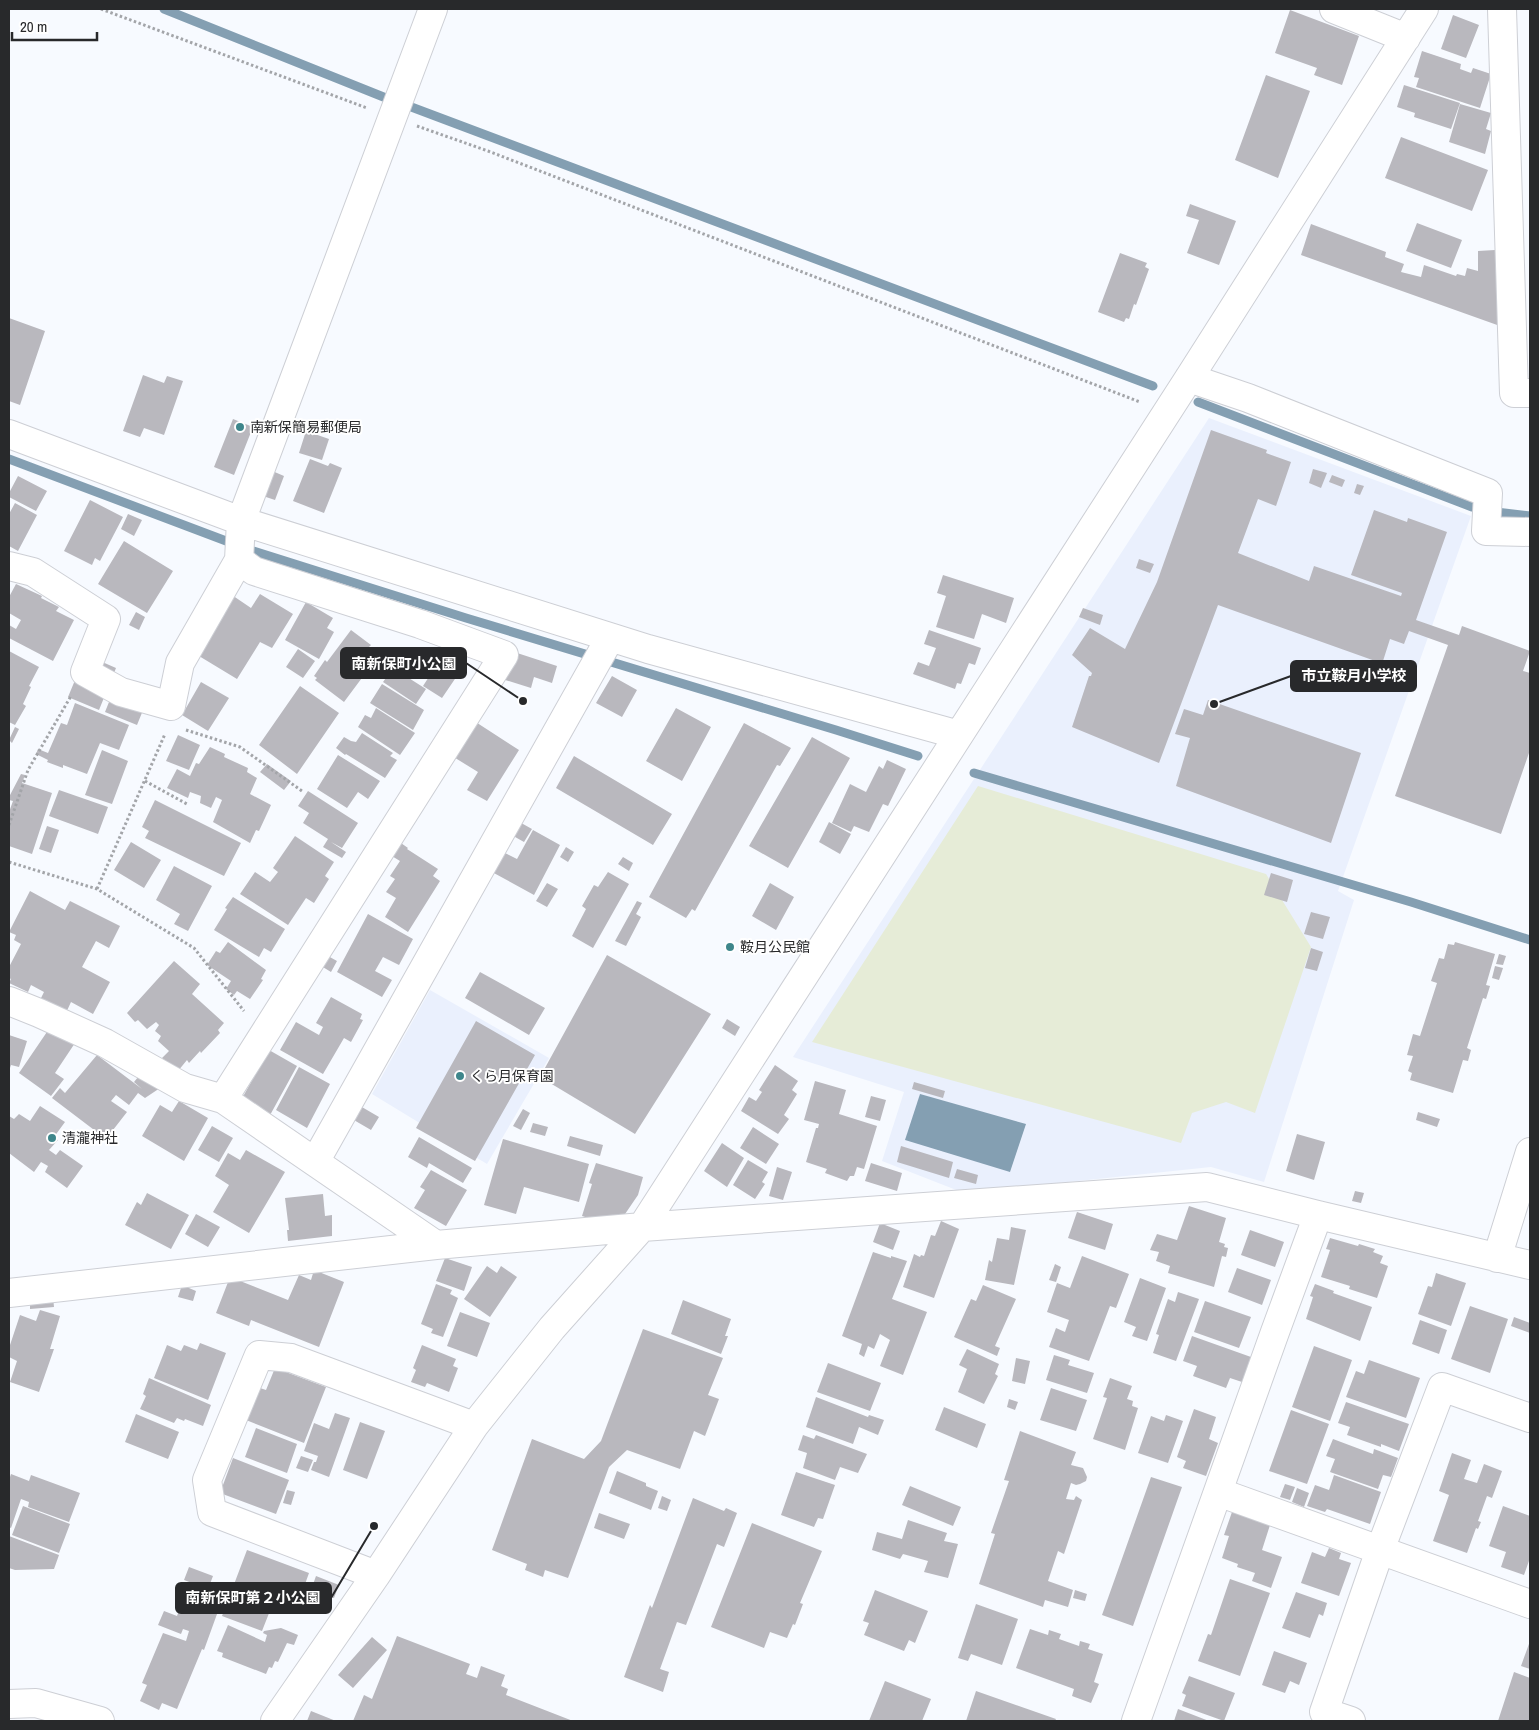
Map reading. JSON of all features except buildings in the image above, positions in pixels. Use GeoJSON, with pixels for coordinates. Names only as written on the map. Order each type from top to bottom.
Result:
{"type":"FeatureCollection","features":[{"type":"Feature","properties":{"kind":"street"},"geometry":{"type":"LineString","coordinates":[[9,566],[33,572],[106,619],[85,672],[170,716],[180,663],[239,560],[241,521],[433,9]]}},
{"type":"Feature","properties":{"kind":"street"},"geometry":{"type":"LineString","coordinates":[[1334,9],[1406,38]]}},
{"type":"Feature","properties":{"kind":"street"},"geometry":{"type":"LineString","coordinates":[[275,1721],[376,1574],[474,1426],[552,1328],[642,1227],[1189,378],[1424,9]]}},
{"type":"Feature","properties":{"kind":"street"},"geometry":{"type":"LineString","coordinates":[[1502,9],[1520,203],[1514,393],[1530,393]]}},
{"type":"Feature","properties":{"kind":"street"},"geometry":{"type":"LineString","coordinates":[[1189,378],[1248,398],[1488,493],[1486,531],[1530,532]]}},
{"type":"Feature","properties":{"kind":"street"},"geometry":{"type":"LineString","coordinates":[[9,434],[241,521],[610,638],[959,735]]}},
{"type":"Feature","properties":{"kind":"street"},"geometry":{"type":"LineString","coordinates":[[223,1099],[504,655],[429,628],[254,571],[239,560]]}},
{"type":"Feature","properties":{"kind":"street"},"geometry":{"type":"LineString","coordinates":[[316,1162],[610,638]]}},
{"type":"Feature","properties":{"kind":"street"},"geometry":{"type":"LineString","coordinates":[[9,1001],[105,1043],[184,1088],[223,1099],[436,1245]]}},
{"type":"Feature","properties":{"kind":"street"},"geometry":{"type":"LineString","coordinates":[[1497,1258],[1530,1152]]}},
{"type":"Feature","properties":{"kind":"street"},"geometry":{"type":"LineString","coordinates":[[9,1293],[436,1245],[642,1227],[1207,1187],[1530,1265]]}},
{"type":"Feature","properties":{"kind":"street"},"geometry":{"type":"LineString","coordinates":[[1136,1721],[1318,1215]]}},
{"type":"Feature","properties":{"kind":"street"},"geometry":{"type":"LineString","coordinates":[[376,1574],[212,1512],[207,1480],[259,1355],[291,1358],[474,1426]]}},
{"type":"Feature","properties":{"kind":"street"},"geometry":{"type":"LineString","coordinates":[[1351,1721],[1324,1712],[1380,1550],[1442,1387],[1530,1418]]}},
{"type":"Feature","properties":{"kind":"street"},"geometry":{"type":"LineString","coordinates":[[1218,1492],[1530,1604]]}},
{"type":"Feature","properties":{"kind":"street"},"geometry":{"type":"LineString","coordinates":[[9,1704],[36,1704],[100,1721]]}},
{"type":"Feature","properties":{"kind":"path"},"geometry":{"type":"LineString","coordinates":[[101,9],[488,151],[1166,412]]}},
{"type":"Feature","properties":{"kind":"path"},"geometry":{"type":"LineString","coordinates":[[9,825],[28,770],[85,672]]}},
{"type":"Feature","properties":{"kind":"path"},"geometry":{"type":"LineString","coordinates":[[97,889],[145,781],[170,716],[240,747],[302,791]]}},
{"type":"Feature","properties":{"kind":"path"},"geometry":{"type":"LineString","coordinates":[[145,781],[187,804]]}},
{"type":"Feature","properties":{"kind":"path"},"geometry":{"type":"LineString","coordinates":[[9,862],[97,889],[194,948],[263,1035]]}},
{"type":"Feature","properties":{"kind":"shaded area"},"geometry":{"type":"Polygon","coordinates":[[[1209,418],[1471,516],[1338,891],[1354,900],[1264,1182],[1211,1167],[964,1193],[882,1161],[904,1092],[793,1057],[1209,418]]]}},
{"type":"Feature","properties":{"kind":"shaded area","name":"くら月保育園"},"geometry":{"type":"Polygon","coordinates":[[[430,990],[549,1058],[487,1164],[372,1094],[430,990]]]}},
{"type":"Feature","properties":{"kind":"green space"},"geometry":{"type":"Polygon","coordinates":[[[978,786],[1266,874],[1311,947],[1255,1113],[1226,1102],[1192,1113],[1181,1143],[812,1042],[978,786]]]}},
{"type":"Feature","properties":{"kind":"water"},"geometry":{"type":"Polygon","coordinates":[[[920,1094],[1026,1124],[1010,1172],[905,1140],[920,1094]]]}},
{"type":"Feature","properties":{"kind":"waterway"},"geometry":{"type":"LineString","coordinates":[[164,9],[386,98]]}},
{"type":"Feature","properties":{"kind":"waterway"},"geometry":{"type":"LineString","coordinates":[[406,105],[1153,386]]}},
{"type":"Feature","properties":{"kind":"waterway"},"geometry":{"type":"LineString","coordinates":[[1198,402],[1472,507]]}},
{"type":"Feature","properties":{"kind":"waterway"},"geometry":{"type":"LineString","coordinates":[[9,459],[250,550],[918,756]]}},
{"type":"Feature","properties":{"kind":"waterway"},"geometry":{"type":"LineString","coordinates":[[1496,512],[1530,516]]}},
{"type":"Feature","properties":{"kind":"waterway"},"geometry":{"type":"LineString","coordinates":[[974,773],[1411,902],[1530,940]]}},
{"type":"Feature","properties":{"kind":"place","name":"南新保簡易郵便局"},"geometry":{"type":"Point","coordinates":[240,427]}},
{"type":"Feature","properties":{"kind":"place","name":"南新保町小公園"},"geometry":{"type":"Point","coordinates":[523,701]}},
{"type":"Feature","properties":{"kind":"place","name":"市立鞍月小学校"},"geometry":{"type":"Point","coordinates":[1214,704]}},
{"type":"Feature","properties":{"kind":"place","name":"鞍月公民館"},"geometry":{"type":"Point","coordinates":[730,947]}},
{"type":"Feature","properties":{"kind":"place","name":"くら月保育園"},"geometry":{"type":"Point","coordinates":[460,1076]}},
{"type":"Feature","properties":{"kind":"place","name":"清瀧神社"},"geometry":{"type":"Point","coordinates":[52,1138]}},
{"type":"Feature","properties":{"kind":"place","name":"南新保町第２小公園"},"geometry":{"type":"Point","coordinates":[374,1526]}}]}
